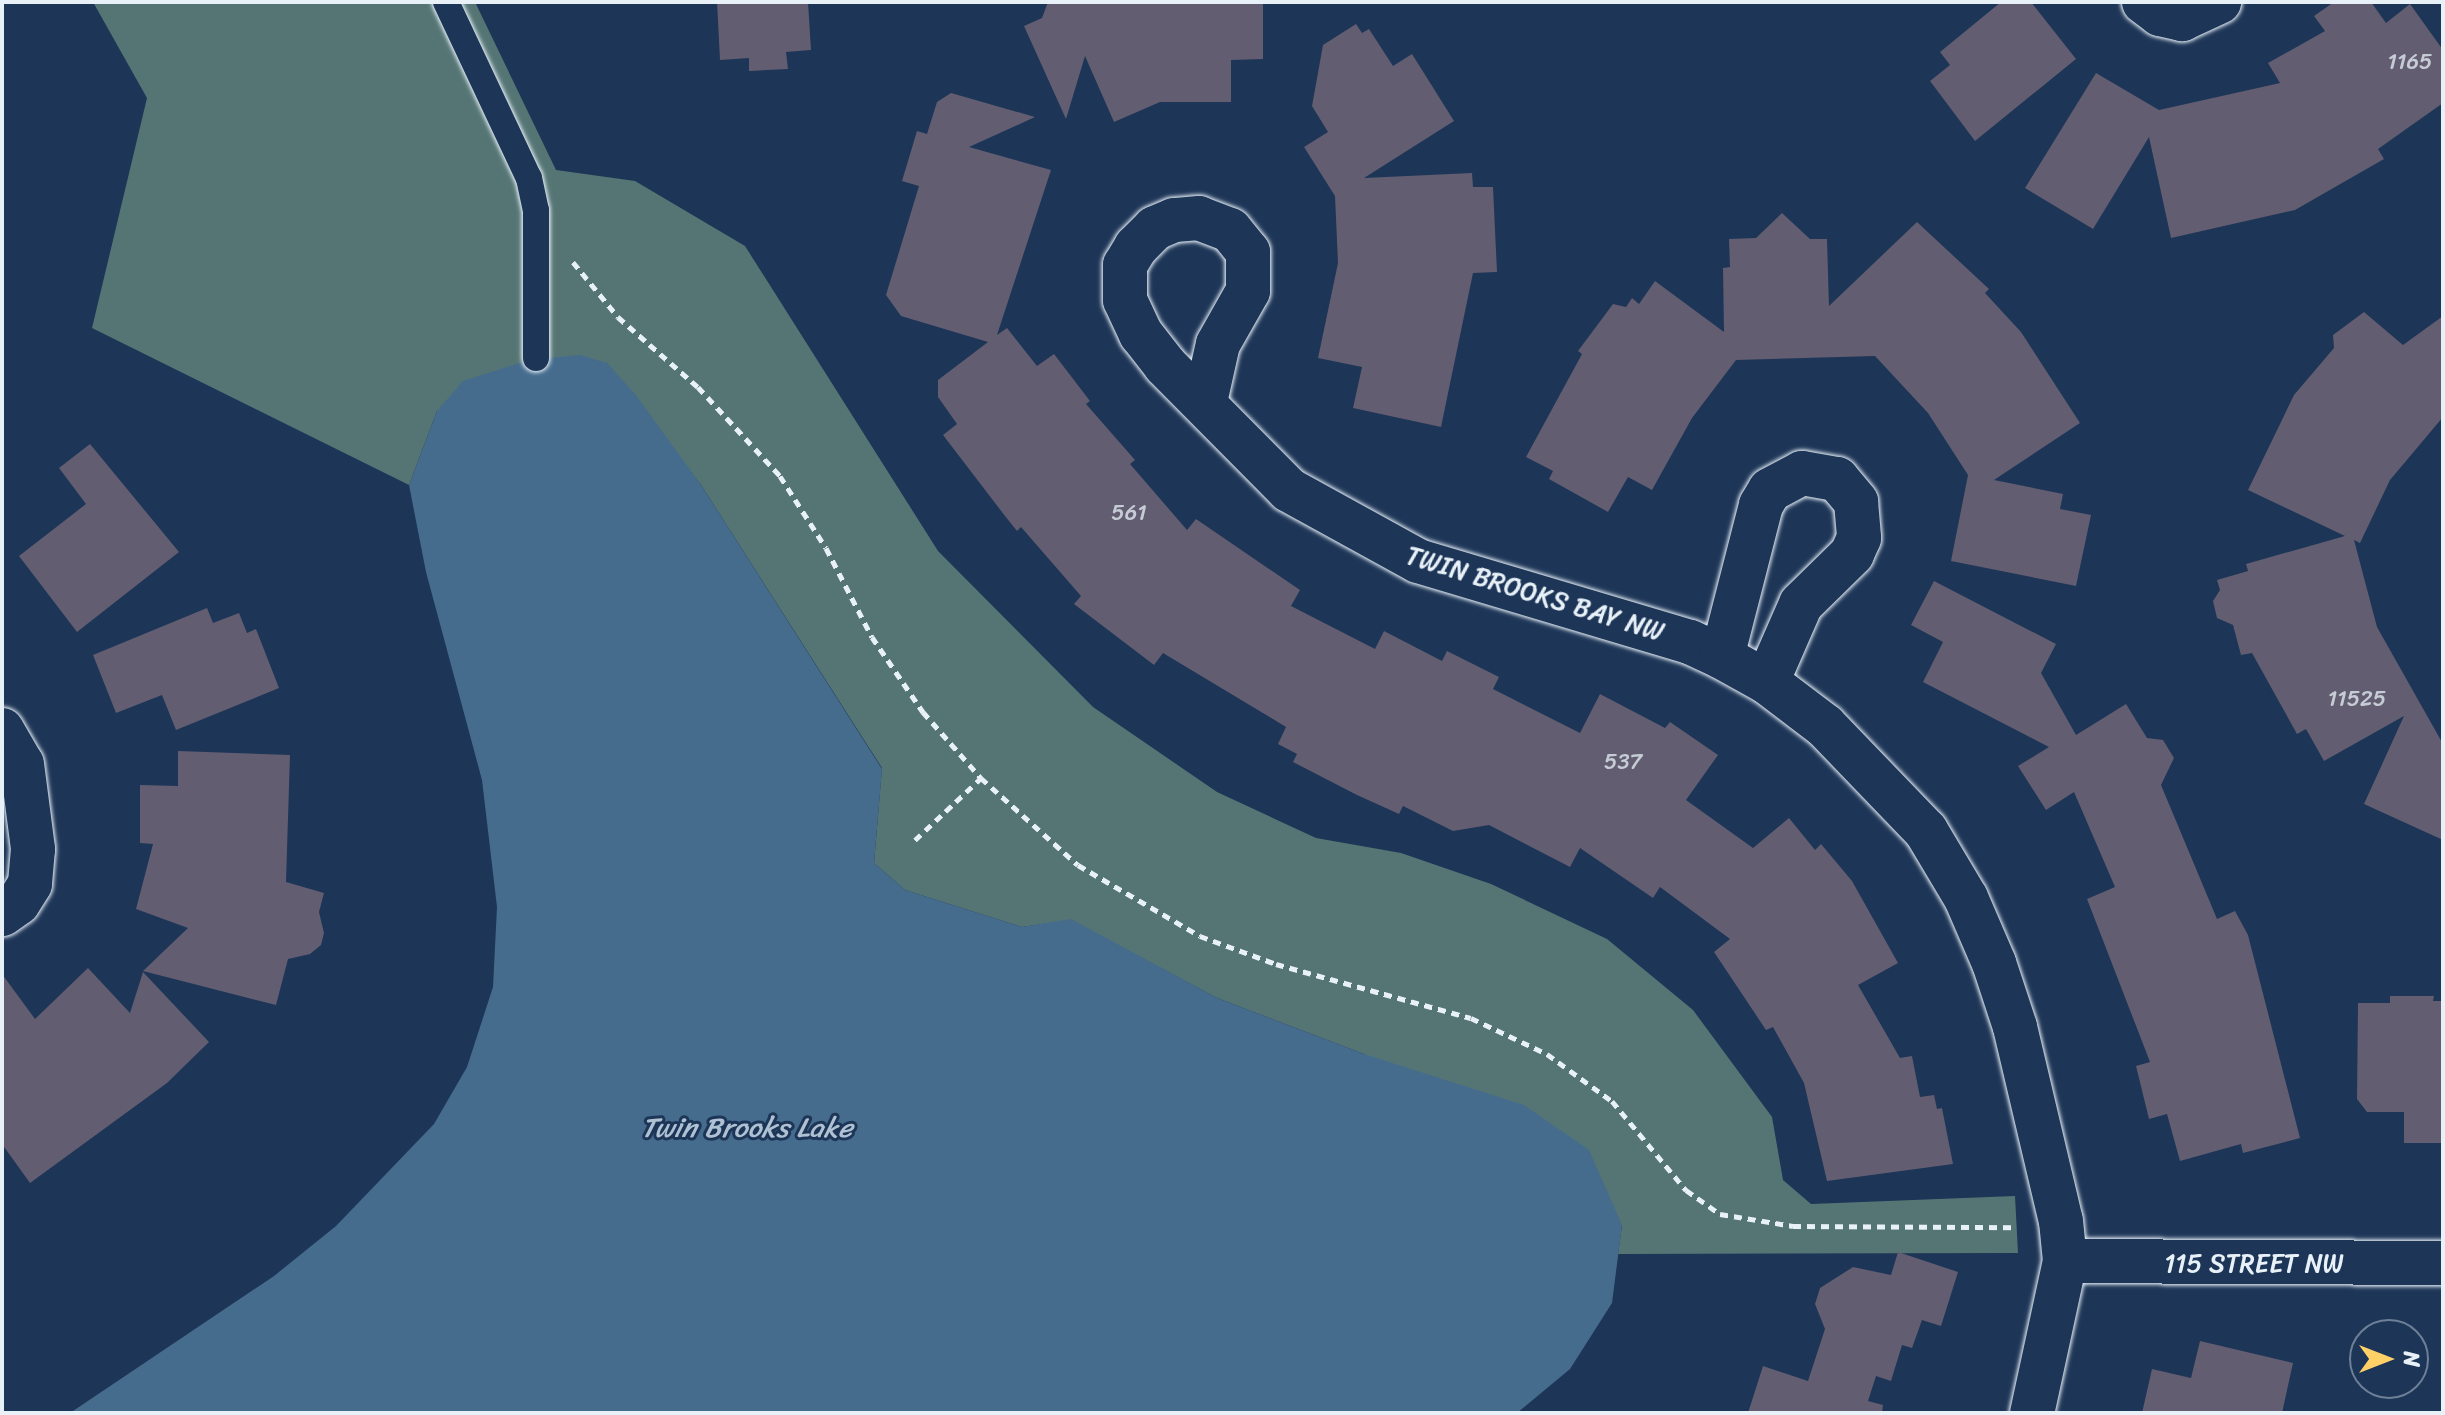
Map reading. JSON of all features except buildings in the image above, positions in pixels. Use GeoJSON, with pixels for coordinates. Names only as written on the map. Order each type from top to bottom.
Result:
{"type":"FeatureCollection","features":[{"type":"Feature","properties":{"kind":"street"},"geometry":{"type":"LineString","coordinates":[[2144,2],[2160,14],[2182,19],[2219,2]]}},
{"type":"Feature","properties":{"kind":"street","name":"TWIN BROOKS BAY NW"},"geometry":{"type":"LineString","coordinates":[[1205,402],[1236,441],[1289,490],[1380,543],[1462,577],[1690,642],[1767,682],[1825,726],[1878,776],[1926,831],[1966,898],[2015,1027],[2061,1221],[2065,1261],[2032,1413]]}},
{"type":"Feature","properties":{"kind":"street"},"geometry":{"type":"LineString","coordinates":[[1722,657],[1761,505],[1770,490],[1802,473],[1837,479],[1856,502],[1859,538],[1852,554],[1801,604],[1767,682]]}},
{"type":"Feature","properties":{"kind":"street"},"geometry":{"type":"LineString","coordinates":[[2,730],[22,764],[33,869],[25,894],[2,914]]}},
{"type":"Feature","properties":{"kind":"street","name":"115 STREET NW"},"geometry":{"type":"LineString","coordinates":[[2065,1261],[2443,1263]]}},
{"type":"Feature","properties":{"kind":"lane"},"geometry":{"type":"LineString","coordinates":[[446,2],[529,178],[536,210],[536,358]]}},
{"type":"Feature","properties":{"kind":"path"},"geometry":{"type":"LineString","coordinates":[[536,210],[618,317],[698,387],[780,476],[820,537],[872,637],[923,712],[981,778],[1078,865],[1200,936],[1276,964],[1471,1018],[1547,1054],[1612,1101],[1686,1190],[1720,1214],[1793,1226],[2018,1227]]}},
{"type":"Feature","properties":{"kind":"path"},"geometry":{"type":"LineString","coordinates":[[915,840],[981,778]]}},
{"type":"Feature","properties":{"kind":"green space"},"geometry":{"type":"Polygon","coordinates":[[[93,2],[475,2],[556,170],[635,181],[745,246],[938,551],[1093,707],[1217,792],[1316,838],[1401,853],[1491,884],[1607,939],[1693,1010],[1772,1117],[1783,1180],[1811,1204],[2015,1196],[2018,1253],[1618,1254],[1622,1225],[1364,1054],[1217,998],[1071,920],[1022,927],[905,890],[874,863],[882,768],[701,485],[607,363],[437,411],[409,485],[92,328],[147,98],[93,2]]]}},
{"type":"Feature","properties":{"kind":"water","name":"Twin Brooks Lake"},"geometry":{"type":"Polygon","coordinates":[[[580,355],[607,363],[635,394],[701,485],[882,769],[874,863],[905,890],[1022,927],[1071,919],[1217,998],[1364,1054],[1524,1105],[1589,1150],[1622,1225],[1612,1303],[1570,1369],[1517,1413],[70,1413],[274,1276],[336,1226],[434,1124],[467,1067],[493,987],[497,907],[482,780],[426,572],[409,485],[437,411],[463,381],[529,360],[580,355]]]}}]}
